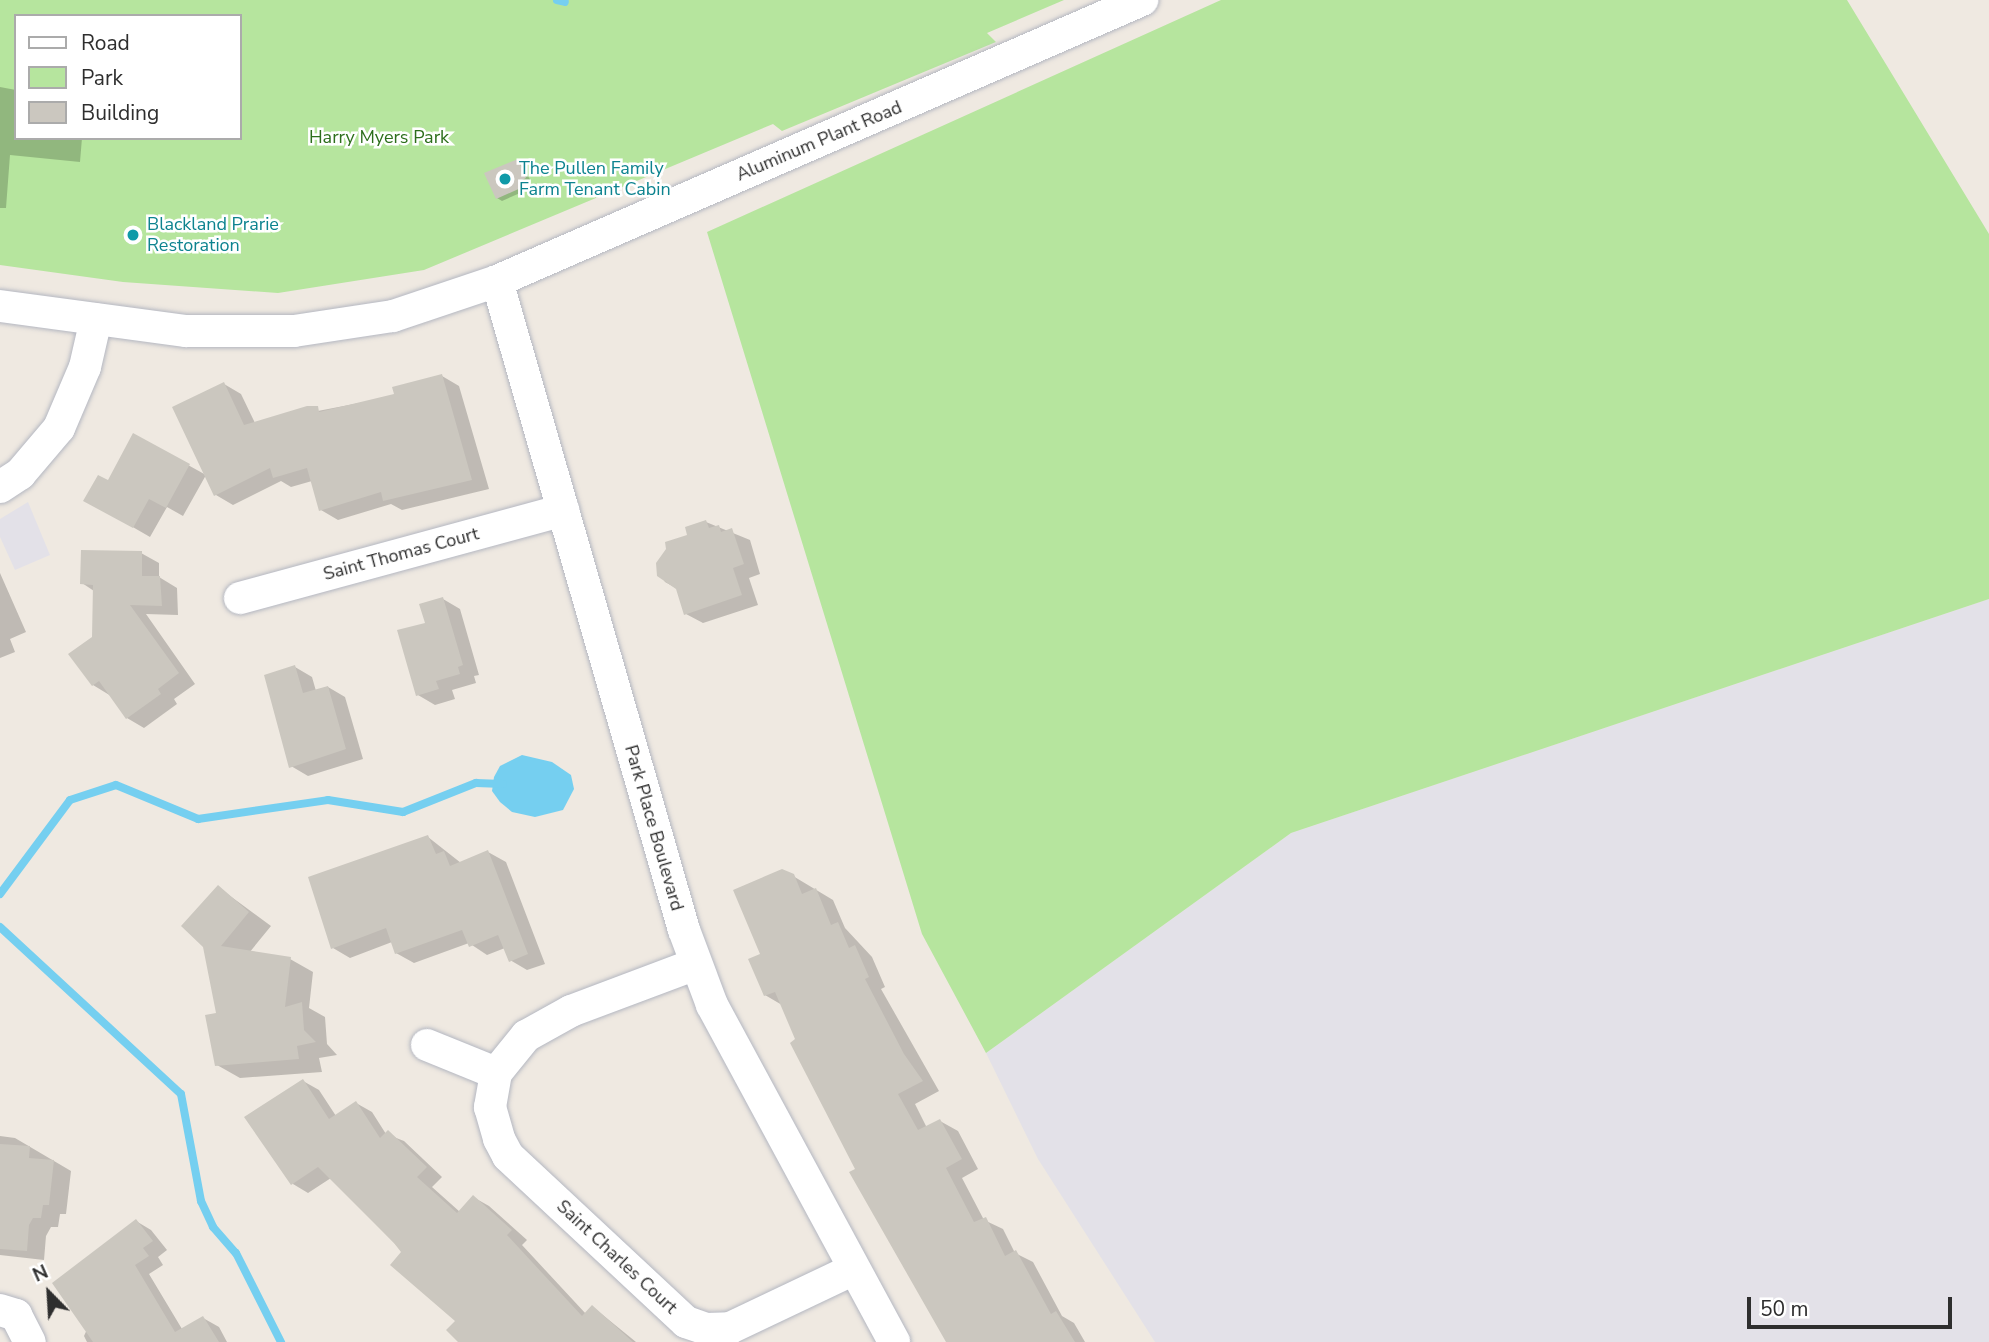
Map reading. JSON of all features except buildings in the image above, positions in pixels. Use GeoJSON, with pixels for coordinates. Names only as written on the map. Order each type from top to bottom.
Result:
{"type":"FeatureCollection","features":[{"type":"Feature","properties":{"kind":"street","name":"Aluminum Plant Road"},"geometry":{"type":"LineString","coordinates":[[0,306],[186,331],[294,331],[393,316],[497,281],[1142,0]]}},
{"type":"Feature","properties":{"kind":"street","name":"Park Place Boulevard"},"geometry":{"type":"LineString","coordinates":[[497,281],[696,964],[712,1005],[894,1342]]}},
{"type":"Feature","properties":{"kind":"street"},"geometry":{"type":"LineString","coordinates":[[0,487],[20,474],[59,428],[85,367],[96,319]]}},
{"type":"Feature","properties":{"kind":"street","name":"Saint Thomas Court"},"geometry":{"type":"LineString","coordinates":[[240,598],[563,509]]}},
{"type":"Feature","properties":{"kind":"street","name":"Saint Charles Court"},"geometry":{"type":"LineString","coordinates":[[696,964],[571,1011],[526,1036],[496,1073],[490,1107],[508,1156],[686,1322],[706,1329],[730,1328],[854,1269]]}},
{"type":"Feature","properties":{"kind":"street"},"geometry":{"type":"LineString","coordinates":[[427,1045],[496,1073]]}},
{"type":"Feature","properties":{"kind":"street"},"geometry":{"type":"LineString","coordinates":[[0,1310],[16,1315],[30,1342]]}},
{"type":"Feature","properties":{"kind":"shaded area"},"geometry":{"type":"Polygon","coordinates":[[[28,502],[50,555],[15,570],[0,537],[0,519],[28,502]]]}},
{"type":"Feature","properties":{"kind":"shaded area"},"geometry":{"type":"Polygon","coordinates":[[[1989,599],[1989,1342],[1155,1342],[1038,1159],[986,1053],[1291,833],[1989,599]]]}},
{"type":"Feature","properties":{"kind":"green space","name":"Harry Myers Park"},"geometry":{"type":"Polygon","coordinates":[[[0,0],[1064,0],[987,33],[996,42],[782,131],[773,124],[424,270],[278,293],[123,282],[0,265],[0,0]]]}},
{"type":"Feature","properties":{"kind":"green space"},"geometry":{"type":"Polygon","coordinates":[[[1221,0],[1847,0],[1989,234],[1989,599],[1291,833],[986,1053],[922,934],[707,232],[1221,0]]]}},
{"type":"Feature","properties":{"kind":"water"},"geometry":{"type":"Polygon","coordinates":[[[522,755],[552,762],[571,775],[574,789],[563,810],[535,817],[512,812],[500,802],[492,791],[494,777],[500,766],[522,755]]]}},
{"type":"Feature","properties":{"kind":"waterway"},"geometry":{"type":"LineString","coordinates":[[557,0],[565,2]]}},
{"type":"Feature","properties":{"kind":"waterway"},"geometry":{"type":"LineString","coordinates":[[0,894],[70,800],[116,785],[198,819],[328,800],[403,812],[476,783],[503,784]]}},
{"type":"Feature","properties":{"kind":"waterway"},"geometry":{"type":"LineString","coordinates":[[0,927],[181,1094],[201,1201],[213,1227],[236,1253],[281,1342]]}},
{"type":"Feature","properties":{"kind":"place","name":"The Pullen Family Farm Tenant Cabin"},"geometry":{"type":"Point","coordinates":[505,179]}},
{"type":"Feature","properties":{"kind":"place","name":"Blackland Prarie Restoration"},"geometry":{"type":"Point","coordinates":[133,235]}}]}
